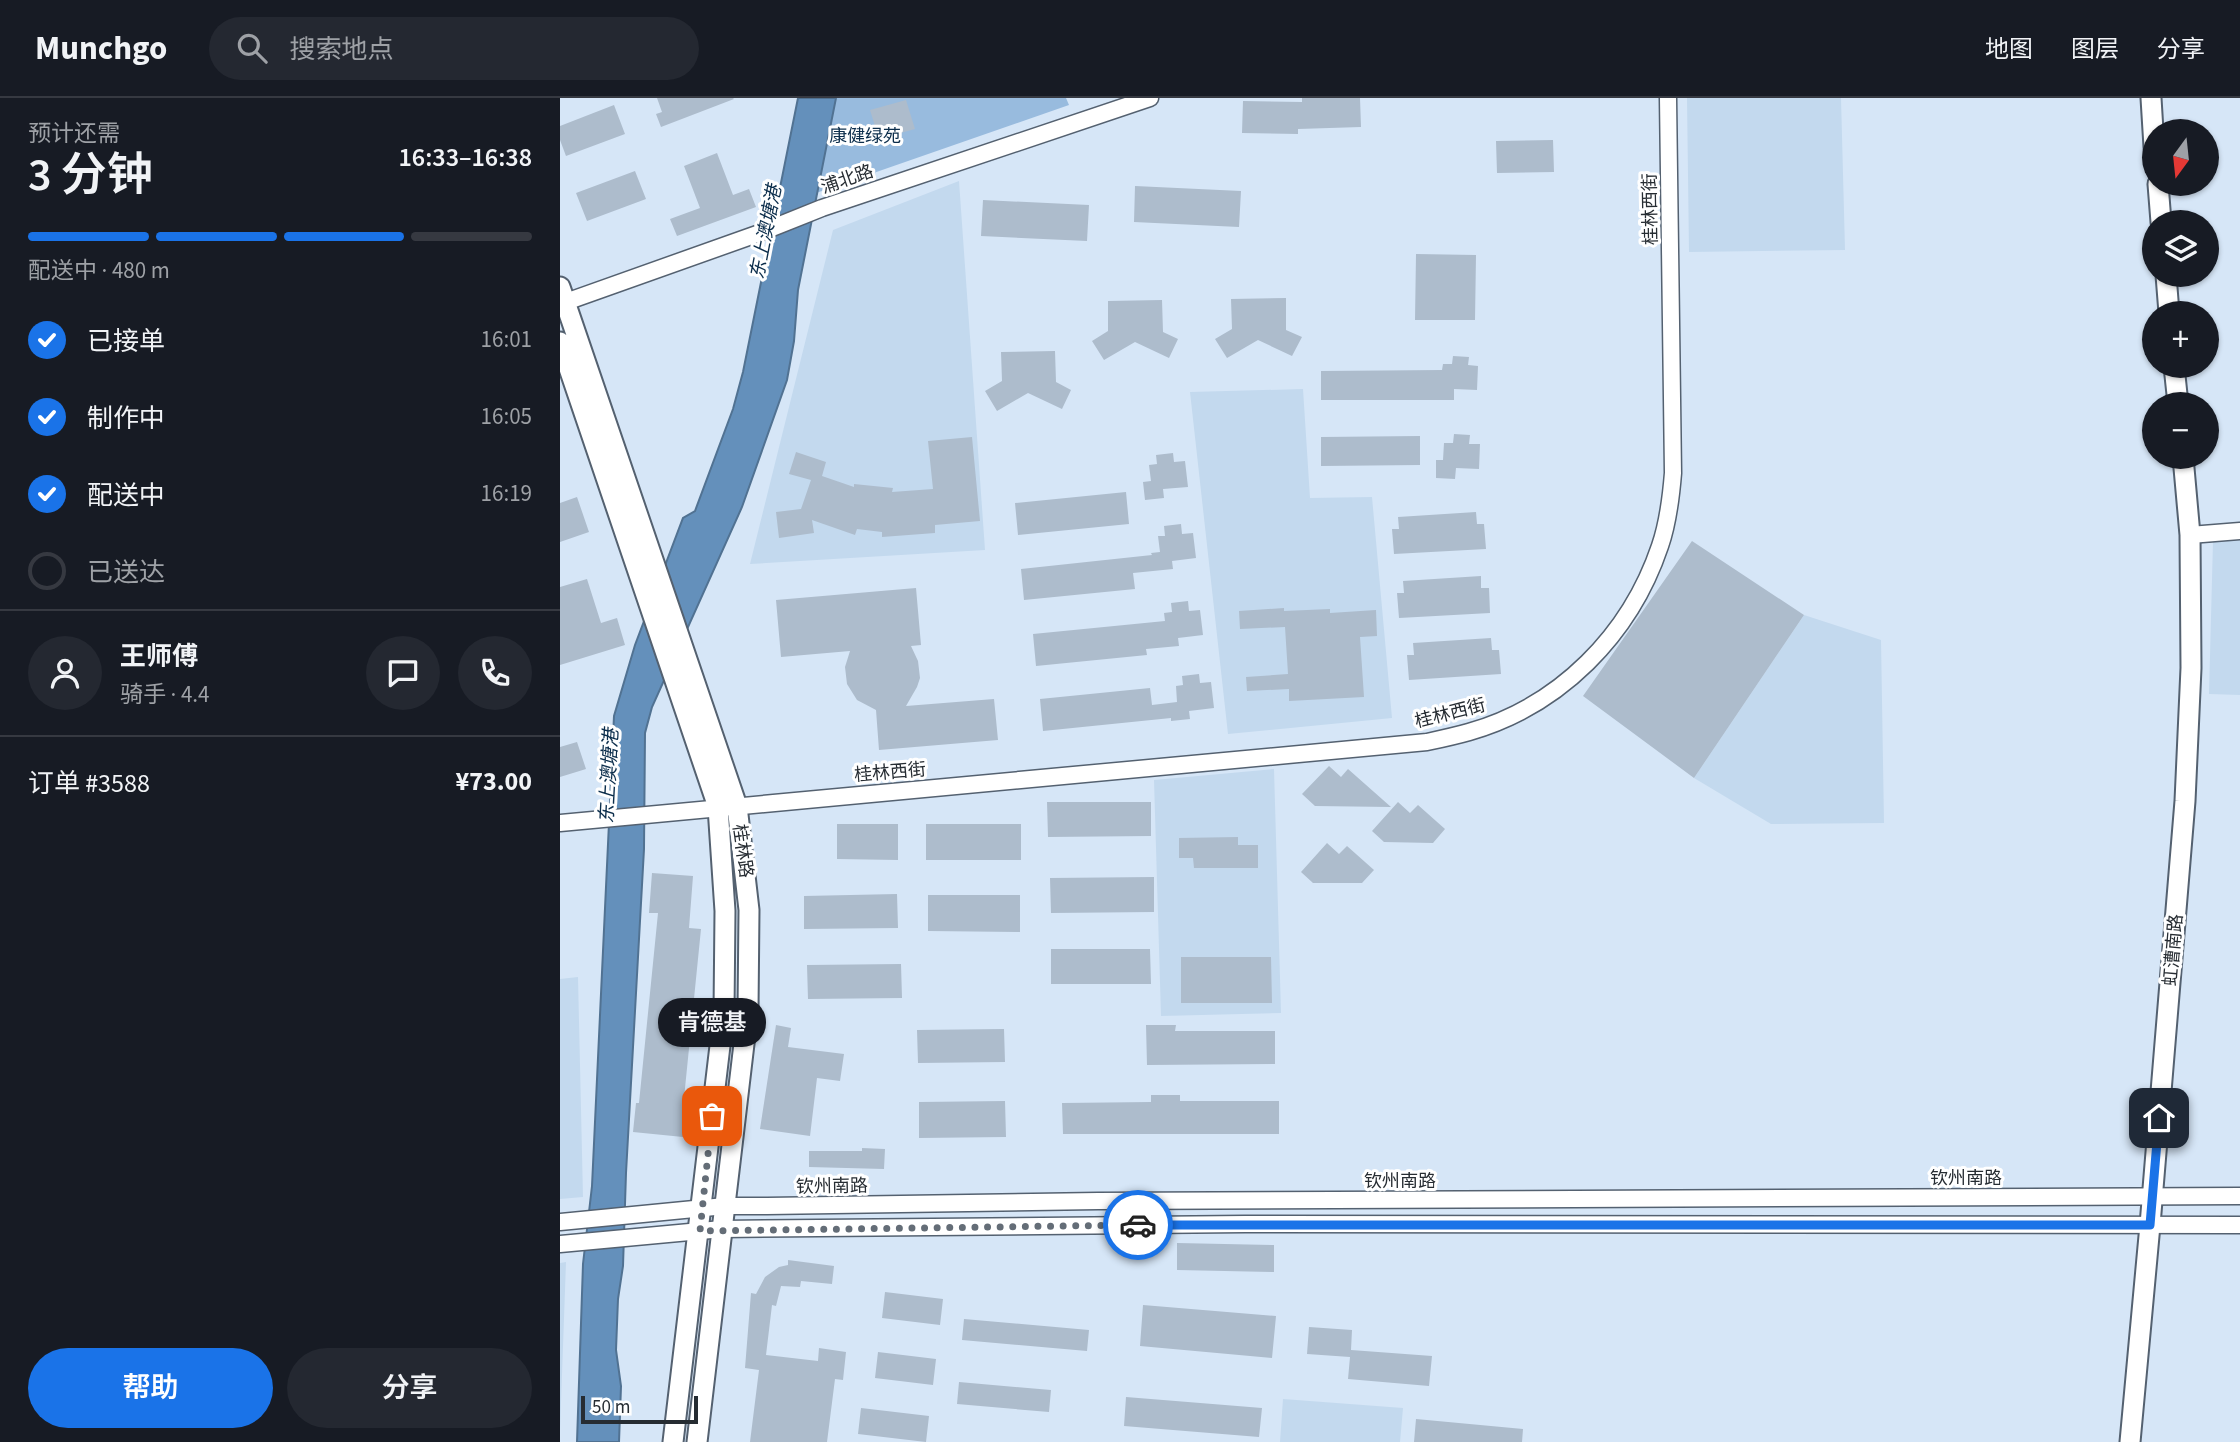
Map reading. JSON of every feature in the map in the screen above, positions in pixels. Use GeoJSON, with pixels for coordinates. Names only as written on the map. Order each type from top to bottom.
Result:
{"type":"FeatureCollection","features":[{"type":"Feature","properties":{"kind":"main road"},"geometry":{"type":"LineString","coordinates":[[2151,98],[2152,119]]}},
{"type":"Feature","properties":{"kind":"main road","name":"桂林路"},"geometry":{"type":"LineString","coordinates":[[562,298],[687,660],[728,807],[749,910],[748,1010],[696,1442]]}},
{"type":"Feature","properties":{"kind":"main road","name":"桂林路"},"geometry":{"type":"LineString","coordinates":[[560,342],[676,683],[728,807],[724,1012],[673,1442]]}},
{"type":"Feature","properties":{"kind":"main road","name":"虹漕南路"},"geometry":{"type":"LineString","coordinates":[[2130,1442],[2185,801],[2191,668],[2190,535],[2184,469]]}},
{"type":"Feature","properties":{"kind":"street","name":"浦北路"},"geometry":{"type":"LineString","coordinates":[[562,298],[757,234],[822,208],[1150,98]]}},
{"type":"Feature","properties":{"kind":"street","name":"桂林西街"},"geometry":{"type":"LineString","coordinates":[[560,823],[1427,742],[1470,732],[1541,700],[1571,680],[1599,653],[1623,621],[1646,583],[1661,544],[1670,508],[1673,473],[1668,98]]}},
{"type":"Feature","properties":{"kind":"street"},"geometry":{"type":"LineString","coordinates":[[2190,535],[2240,531]]}},
{"type":"Feature","properties":{"kind":"street","name":"钦州南路"},"geometry":{"type":"LineString","coordinates":[[560,1222],[725,1206],[1098,1201],[2240,1196]]}},
{"type":"Feature","properties":{"kind":"street"},"geometry":{"type":"LineString","coordinates":[[560,1244],[722,1229],[1231,1224],[2240,1225]]}},
{"type":"Feature","properties":{"kind":"shaded area"},"geometry":{"type":"Polygon","coordinates":[[[798,98],[836,98],[798,290],[794,341],[787,380],[742,507],[652,707],[645,733],[644,849],[623,1266],[618,1299],[616,1350],[621,1386],[619,1442],[577,1442],[583,1264],[592,1186],[614,716],[635,645],[683,518],[695,511],[733,409],[743,372],[798,98]]]}},
{"type":"Feature","properties":{"kind":"shaded area"},"geometry":{"type":"Polygon","coordinates":[[[1687,98],[1841,98],[1845,250],[1689,252],[1687,98]]]}},
{"type":"Feature","properties":{"kind":"shaded area"},"geometry":{"type":"Polygon","coordinates":[[[959,181],[985,550],[750,564],[833,230],[959,181]]]}},
{"type":"Feature","properties":{"kind":"shaded area"},"geometry":{"type":"Polygon","coordinates":[[[1303,389],[1310,498],[1372,497],[1392,718],[1228,734],[1190,392],[1303,389]]]}},
{"type":"Feature","properties":{"kind":"shaded area"},"geometry":{"type":"Polygon","coordinates":[[[2240,539],[2240,695],[2209,694],[2213,541],[2240,539]]]}},
{"type":"Feature","properties":{"kind":"shaded area"},"geometry":{"type":"Polygon","coordinates":[[[1804,615],[1881,640],[1884,823],[1771,824],[1694,778],[1804,615]]]}},
{"type":"Feature","properties":{"kind":"shaded area"},"geometry":{"type":"Polygon","coordinates":[[[1274,769],[1281,1013],[1161,1016],[1154,780],[1274,769]]]}},
{"type":"Feature","properties":{"kind":"shaded area"},"geometry":{"type":"Polygon","coordinates":[[[578,977],[583,1197],[560,1199],[560,979],[578,977]]]}},
{"type":"Feature","properties":{"kind":"shaded area"},"geometry":{"type":"Polygon","coordinates":[[[566,1262],[560,1431],[560,1263],[566,1262]]]}},
{"type":"Feature","properties":{"kind":"shaded area"},"geometry":{"type":"Polygon","coordinates":[[[1283,1399],[1403,1408],[1400,1442],[1280,1442],[1283,1399]]]}},
{"type":"Feature","properties":{"kind":"green space","name":"康健绿苑"},"geometry":{"type":"Polygon","coordinates":[[[836,98],[1066,98],[1069,105],[816,193],[836,98]]]}},
{"type":"Feature","properties":{"kind":"building"},"geometry":{"type":"Polygon","coordinates":[[[657,98],[734,99],[661,127],[656,114],[662,112],[657,98]]]}},
{"type":"Feature","properties":{"kind":"building"},"geometry":{"type":"Polygon","coordinates":[[[1302,98],[1360,98],[1361,127],[1298,129],[1298,134],[1242,133],[1243,101],[1302,102],[1302,98]]]}},
{"type":"Feature","properties":{"kind":"building"},"geometry":{"type":"Polygon","coordinates":[[[906,100],[915,129],[879,139],[870,110],[906,100]]]}},
{"type":"Feature","properties":{"kind":"building"},"geometry":{"type":"Polygon","coordinates":[[[614,105],[625,134],[566,156],[560,140],[560,126],[614,105]]]}},
{"type":"Feature","properties":{"kind":"building"},"geometry":{"type":"Polygon","coordinates":[[[1553,140],[1554,172],[1497,173],[1496,141],[1553,140]]]}},
{"type":"Feature","properties":{"kind":"building"},"geometry":{"type":"Polygon","coordinates":[[[717,153],[733,195],[749,189],[756,207],[677,236],[670,219],[700,208],[684,166],[717,153]]]}},
{"type":"Feature","properties":{"kind":"building"},"geometry":{"type":"Polygon","coordinates":[[[635,171],[646,199],[587,221],[576,193],[635,171]]]}},
{"type":"Feature","properties":{"kind":"building"},"geometry":{"type":"Polygon","coordinates":[[[1135,186],[1241,191],[1239,227],[1134,222],[1135,186]]]}},
{"type":"Feature","properties":{"kind":"building"},"geometry":{"type":"Polygon","coordinates":[[[983,200],[1089,205],[1087,241],[981,236],[983,200]]]}},
{"type":"Feature","properties":{"kind":"building"},"geometry":{"type":"Polygon","coordinates":[[[1416,254],[1476,255],[1475,320],[1415,320],[1416,254]]]}},
{"type":"Feature","properties":{"kind":"building"},"geometry":{"type":"Polygon","coordinates":[[[1286,298],[1286,330],[1302,337],[1292,356],[1258,340],[1227,358],[1215,339],[1232,329],[1231,299],[1286,298]]]}},
{"type":"Feature","properties":{"kind":"building"},"geometry":{"type":"Polygon","coordinates":[[[1162,300],[1163,332],[1178,339],[1169,358],[1135,342],[1104,360],[1092,341],[1108,331],[1108,301],[1162,300]]]}},
{"type":"Feature","properties":{"kind":"building"},"geometry":{"type":"Polygon","coordinates":[[[1055,351],[1056,382],[1071,390],[1062,409],[1028,393],[997,411],[985,391],[1002,381],[1001,352],[1055,351]]]}},
{"type":"Feature","properties":{"kind":"building"},"geometry":{"type":"Polygon","coordinates":[[[1453,356],[1469,357],[1468,365],[1478,366],[1477,390],[1454,389],[1454,400],[1321,400],[1321,371],[1442,370],[1443,364],[1452,364],[1453,356]]]}},
{"type":"Feature","properties":{"kind":"building"},"geometry":{"type":"Polygon","coordinates":[[[1454,434],[1470,435],[1469,444],[1480,444],[1479,469],[1456,468],[1455,479],[1436,478],[1436,460],[1443,460],[1444,443],[1453,443],[1454,434]]]}},
{"type":"Feature","properties":{"kind":"building"},"geometry":{"type":"Polygon","coordinates":[[[1420,436],[1420,465],[1321,466],[1321,437],[1420,436]]]}},
{"type":"Feature","properties":{"kind":"building"},"geometry":{"type":"Polygon","coordinates":[[[972,437],[980,521],[935,525],[935,533],[882,537],[882,532],[857,529],[855,535],[812,520],[814,533],[779,538],[776,512],[801,509],[811,480],[789,474],[796,452],[826,462],[822,476],[854,487],[854,484],[893,488],[892,492],[933,489],[928,441],[972,437]]]}},
{"type":"Feature","properties":{"kind":"building"},"geometry":{"type":"Polygon","coordinates":[[[1173,453],[1174,462],[1185,461],[1188,487],[1163,489],[1164,498],[1145,500],[1143,482],[1151,481],[1149,465],[1157,464],[1156,455],[1173,453]]]}},
{"type":"Feature","properties":{"kind":"building"},"geometry":{"type":"Polygon","coordinates":[[[1126,492],[1129,524],[1018,535],[1015,503],[1126,492]]]}},
{"type":"Feature","properties":{"kind":"building"},"geometry":{"type":"Polygon","coordinates":[[[577,497],[589,532],[560,542],[560,503],[577,497]]]}},
{"type":"Feature","properties":{"kind":"building"},"geometry":{"type":"Polygon","coordinates":[[[1476,512],[1477,524],[1484,524],[1486,549],[1394,554],[1392,529],[1399,529],[1398,517],[1476,512]]]}},
{"type":"Feature","properties":{"kind":"building"},"geometry":{"type":"Polygon","coordinates":[[[1181,524],[1182,534],[1193,533],[1196,558],[1172,561],[1173,569],[1133,573],[1135,589],[1024,600],[1021,569],[1152,555],[1151,553],[1160,552],[1158,536],[1165,536],[1164,526],[1181,524]]]}},
{"type":"Feature","properties":{"kind":"building"},"geometry":{"type":"Polygon","coordinates":[[[1692,541],[1804,615],[1694,778],[1583,696],[1692,541]]]}},
{"type":"Feature","properties":{"kind":"building"},"geometry":{"type":"Polygon","coordinates":[[[1481,576],[1481,588],[1489,588],[1490,613],[1399,618],[1397,593],[1404,593],[1403,581],[1481,576]]]}},
{"type":"Feature","properties":{"kind":"building"},"geometry":{"type":"Polygon","coordinates":[[[587,579],[601,623],[617,618],[625,645],[560,665],[560,587],[587,579]]]}},
{"type":"Feature","properties":{"kind":"building"},"geometry":{"type":"Polygon","coordinates":[[[916,588],[921,645],[911,646],[918,661],[920,678],[906,706],[994,699],[998,740],[879,750],[876,710],[857,700],[847,684],[845,667],[850,651],[781,657],[776,600],[916,588]]]}},
{"type":"Feature","properties":{"kind":"building"},"geometry":{"type":"Polygon","coordinates":[[[1188,601],[1189,611],[1200,610],[1203,635],[1178,638],[1179,646],[1146,649],[1147,655],[1036,666],[1033,634],[1165,621],[1164,613],[1172,612],[1171,603],[1188,601]]]}},
{"type":"Feature","properties":{"kind":"building"},"geometry":{"type":"Polygon","coordinates":[[[1284,608],[1284,611],[1330,609],[1330,613],[1376,610],[1377,636],[1360,637],[1364,697],[1289,701],[1289,689],[1247,691],[1246,677],[1288,674],[1285,627],[1240,629],[1239,611],[1284,608]]]}},
{"type":"Feature","properties":{"kind":"building"},"geometry":{"type":"Polygon","coordinates":[[[1491,638],[1492,650],[1499,650],[1501,674],[1409,680],[1407,655],[1414,655],[1413,643],[1491,638]]]}},
{"type":"Feature","properties":{"kind":"building"},"geometry":{"type":"Polygon","coordinates":[[[1199,674],[1200,683],[1211,682],[1214,708],[1189,711],[1190,719],[1171,721],[1171,718],[1043,731],[1040,699],[1150,688],[1152,705],[1177,702],[1176,686],[1183,685],[1182,676],[1199,674]]]}},
{"type":"Feature","properties":{"kind":"building"},"geometry":{"type":"Polygon","coordinates":[[[577,742],[586,769],[560,777],[560,747],[577,742]]]}},
{"type":"Feature","properties":{"kind":"building"},"geometry":{"type":"Polygon","coordinates":[[[1329,766],[1341,777],[1348,769],[1391,807],[1315,806],[1302,794],[1329,766]]]}},
{"type":"Feature","properties":{"kind":"building"},"geometry":{"type":"Polygon","coordinates":[[[1047,802],[1151,802],[1151,836],[1048,837],[1047,802]]]}},
{"type":"Feature","properties":{"kind":"building"},"geometry":{"type":"Polygon","coordinates":[[[1398,802],[1410,813],[1418,805],[1445,829],[1433,843],[1384,842],[1372,831],[1398,802]]]}},
{"type":"Feature","properties":{"kind":"building"},"geometry":{"type":"Polygon","coordinates":[[[837,824],[898,824],[898,860],[837,859],[837,824]]]}},
{"type":"Feature","properties":{"kind":"building"},"geometry":{"type":"Polygon","coordinates":[[[926,824],[1021,824],[1021,860],[926,860],[926,824]]]}},
{"type":"Feature","properties":{"kind":"building"},"geometry":{"type":"Polygon","coordinates":[[[1238,837],[1238,845],[1258,845],[1258,868],[1194,868],[1193,858],[1179,858],[1179,838],[1238,837]]]}},
{"type":"Feature","properties":{"kind":"building"},"geometry":{"type":"Polygon","coordinates":[[[1327,843],[1339,854],[1347,846],[1374,870],[1362,883],[1313,883],[1301,872],[1327,843]]]}},
{"type":"Feature","properties":{"kind":"building"},"geometry":{"type":"Polygon","coordinates":[[[652,873],[693,876],[689,928],[701,929],[683,1108],[686,1108],[683,1137],[633,1132],[636,1103],[639,1103],[658,913],[649,913],[652,873]]]}},
{"type":"Feature","properties":{"kind":"building"},"geometry":{"type":"Polygon","coordinates":[[[1154,877],[1154,912],[1051,913],[1050,878],[1154,877]]]}},
{"type":"Feature","properties":{"kind":"building"},"geometry":{"type":"Polygon","coordinates":[[[897,894],[898,928],[804,929],[804,896],[897,894]]]}},
{"type":"Feature","properties":{"kind":"building"},"geometry":{"type":"Polygon","coordinates":[[[928,895],[1020,895],[1020,932],[928,931],[928,895]]]}},
{"type":"Feature","properties":{"kind":"building"},"geometry":{"type":"Polygon","coordinates":[[[1051,949],[1150,949],[1151,984],[1051,984],[1051,949]]]}},
{"type":"Feature","properties":{"kind":"building"},"geometry":{"type":"Polygon","coordinates":[[[1181,957],[1271,957],[1272,1003],[1181,1003],[1181,957]]]}},
{"type":"Feature","properties":{"kind":"building"},"geometry":{"type":"Polygon","coordinates":[[[901,964],[902,998],[808,999],[807,965],[901,964]]]}},
{"type":"Feature","properties":{"kind":"building"},"geometry":{"type":"Polygon","coordinates":[[[776,1025],[791,1028],[788,1047],[844,1054],[840,1081],[817,1078],[810,1136],[760,1129],[776,1025]]]}},
{"type":"Feature","properties":{"kind":"building"},"geometry":{"type":"Polygon","coordinates":[[[1146,1025],[1176,1025],[1175,1031],[1275,1031],[1275,1064],[1147,1065],[1146,1025]]]}},
{"type":"Feature","properties":{"kind":"building"},"geometry":{"type":"Polygon","coordinates":[[[1004,1029],[1005,1062],[918,1063],[917,1030],[1004,1029]]]}},
{"type":"Feature","properties":{"kind":"building"},"geometry":{"type":"Polygon","coordinates":[[[1151,1095],[1180,1095],[1180,1101],[1279,1101],[1279,1134],[1063,1134],[1062,1103],[1151,1102],[1151,1095]]]}},
{"type":"Feature","properties":{"kind":"building"},"geometry":{"type":"Polygon","coordinates":[[[1005,1101],[1006,1137],[919,1138],[919,1102],[1005,1101]]]}},
{"type":"Feature","properties":{"kind":"building"},"geometry":{"type":"Polygon","coordinates":[[[862,1148],[885,1149],[884,1169],[809,1167],[809,1151],[862,1151],[862,1148]]]}},
{"type":"Feature","properties":{"kind":"building"},"geometry":{"type":"Polygon","coordinates":[[[1177,1243],[1274,1245],[1274,1272],[1177,1270],[1177,1243]]]}},
{"type":"Feature","properties":{"kind":"building"},"geometry":{"type":"Polygon","coordinates":[[[788,1260],[834,1266],[832,1284],[801,1281],[800,1287],[781,1286],[776,1306],[772,1305],[766,1355],[818,1361],[819,1348],[846,1352],[843,1380],[835,1379],[827,1442],[750,1442],[759,1370],[745,1368],[751,1293],[756,1294],[765,1277],[779,1267],[788,1265],[788,1260]]]}},
{"type":"Feature","properties":{"kind":"building"},"geometry":{"type":"Polygon","coordinates":[[[885,1292],[943,1299],[940,1325],[882,1318],[885,1292]]]}},
{"type":"Feature","properties":{"kind":"building"},"geometry":{"type":"Polygon","coordinates":[[[1143,1305],[1276,1316],[1272,1358],[1140,1346],[1143,1305]]]}},
{"type":"Feature","properties":{"kind":"building"},"geometry":{"type":"Polygon","coordinates":[[[964,1319],[1089,1330],[1087,1351],[962,1340],[964,1319]]]}},
{"type":"Feature","properties":{"kind":"building"},"geometry":{"type":"Polygon","coordinates":[[[1309,1327],[1352,1330],[1351,1350],[1432,1356],[1429,1386],[1348,1379],[1350,1357],[1307,1354],[1309,1327]]]}},
{"type":"Feature","properties":{"kind":"building"},"geometry":{"type":"Polygon","coordinates":[[[878,1352],[936,1359],[933,1385],[875,1378],[878,1352]]]}},
{"type":"Feature","properties":{"kind":"building"},"geometry":{"type":"Polygon","coordinates":[[[959,1382],[1051,1390],[1049,1412],[957,1404],[959,1382]]]}},
{"type":"Feature","properties":{"kind":"building"},"geometry":{"type":"Polygon","coordinates":[[[1126,1397],[1262,1408],[1259,1437],[1124,1426],[1126,1397]]]}},
{"type":"Feature","properties":{"kind":"building"},"geometry":{"type":"Polygon","coordinates":[[[861,1408],[929,1416],[926,1442],[858,1434],[861,1408]]]}},
{"type":"Feature","properties":{"kind":"building"},"geometry":{"type":"Polygon","coordinates":[[[1416,1419],[1523,1429],[1522,1442],[1414,1442],[1416,1419]]]}},
{"type":"Feature","properties":{"kind":"way so far"},"geometry":{"type":"LineString","coordinates":[[712,1116],[700,1231],[1138,1225]]}},
{"type":"Feature","properties":{"kind":"place","name":"肯德基"},"geometry":{"type":"Point","coordinates":[712,1116]}},
{"type":"Feature","properties":{"kind":"route"},"geometry":{"type":"LineString","coordinates":[[1138,1225],[2150,1225],[2159,1118]]}},
{"type":"Feature","properties":{"kind":"water label","name":"东上澳塘港"},"geometry":{"type":"Point","coordinates":[765,232]}},
{"type":"Feature","properties":{"kind":"water label","name":"东上澳塘港"},"geometry":{"type":"Point","coordinates":[608,776]}}]}
